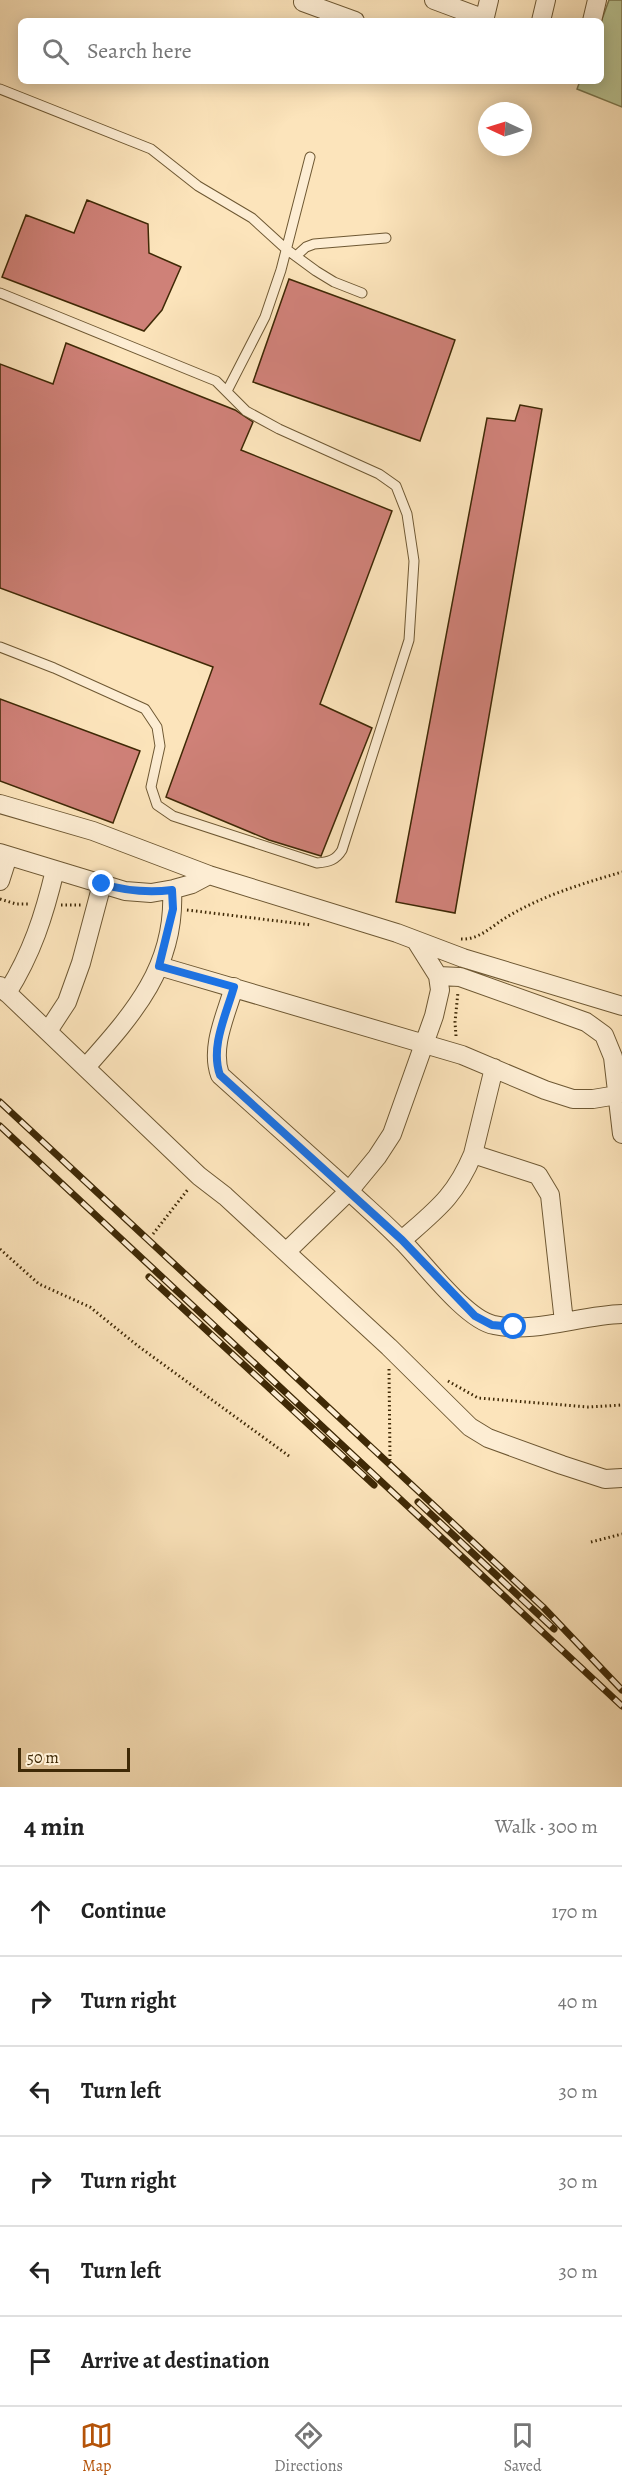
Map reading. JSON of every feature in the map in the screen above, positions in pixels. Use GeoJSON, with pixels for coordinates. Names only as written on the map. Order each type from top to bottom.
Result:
{"type":"FeatureCollection","features":[{"type":"Feature","properties":{"kind":"street"},"geometry":{"type":"LineString","coordinates":[[434,0],[479,18]]}},
{"type":"Feature","properties":{"kind":"street"},"geometry":{"type":"LineString","coordinates":[[484,18],[489,0]]}},
{"type":"Feature","properties":{"kind":"street"},"geometry":{"type":"LineString","coordinates":[[542,18],[546,0]]}},
{"type":"Feature","properties":{"kind":"street"},"geometry":{"type":"LineString","coordinates":[[593,18],[597,0]]}},
{"type":"Feature","properties":{"kind":"street"},"geometry":{"type":"LineString","coordinates":[[303,2],[347,18]]}},
{"type":"Feature","properties":{"kind":"street"},"geometry":{"type":"LineString","coordinates":[[0,804],[93,831],[209,875],[416,941],[462,958],[622,1006]]}},
{"type":"Feature","properties":{"kind":"street"},"geometry":{"type":"LineString","coordinates":[[0,881],[4,855],[125,891],[151,893],[172,890],[192,884],[209,875]]}},
{"type":"Feature","properties":{"kind":"street"},"geometry":{"type":"LineString","coordinates":[[55,870],[47,904],[25,964],[3,989],[199,1176],[225,1196],[389,1347],[470,1427],[488,1438],[605,1479],[622,1478]]}},
{"type":"Feature","properties":{"kind":"street"},"geometry":{"type":"LineString","coordinates":[[48,1031],[67,1002],[81,963],[102,884]]}},
{"type":"Feature","properties":{"kind":"street"},"geometry":{"type":"LineString","coordinates":[[86,1066],[134,1012],[148,991],[159,966],[173,909],[172,890]]}},
{"type":"Feature","properties":{"kind":"street"},"geometry":{"type":"LineString","coordinates":[[286,1252],[349,1191],[377,1157],[392,1134],[434,1016],[440,990],[438,976],[416,941]]}},
{"type":"Feature","properties":{"kind":"street"},"geometry":{"type":"LineString","coordinates":[[159,966],[425,1043],[462,1055],[545,1090],[573,1099],[593,1099],[617,1095]]}},
{"type":"Feature","properties":{"kind":"street"},"geometry":{"type":"LineString","coordinates":[[438,976],[460,977],[586,1022],[604,1035],[613,1057],[622,1134]]}},
{"type":"Feature","properties":{"kind":"street"},"geometry":{"type":"LineString","coordinates":[[234,987],[217,1049],[216,1063],[220,1075],[402,1240],[456,1299],[475,1316],[492,1325],[514,1327],[622,1314]]}},
{"type":"Feature","properties":{"kind":"street"},"geometry":{"type":"LineString","coordinates":[[402,1240],[448,1199],[458,1185],[473,1154],[494,1068]]}},
{"type":"Feature","properties":{"kind":"street"},"geometry":{"type":"LineString","coordinates":[[473,1154],[538,1175],[545,1182],[550,1195],[564,1322]]}},
{"type":"Feature","properties":{"kind":"lane"},"geometry":{"type":"LineString","coordinates":[[0,88],[151,148],[164,156],[198,186],[252,218],[296,256],[334,282],[362,293]]}},
{"type":"Feature","properties":{"kind":"lane"},"geometry":{"type":"LineString","coordinates":[[227,391],[266,317],[310,157]]}},
{"type":"Feature","properties":{"kind":"lane"},"geometry":{"type":"LineString","coordinates":[[296,256],[306,247],[314,244],[386,238]]}},
{"type":"Feature","properties":{"kind":"lane"},"geometry":{"type":"LineString","coordinates":[[0,293],[216,381],[246,411],[279,429],[379,474],[396,486],[407,514],[414,561],[409,640],[342,850],[337,858],[327,862],[317,863],[173,816],[157,805],[151,787],[160,746],[157,727],[145,709],[54,668],[0,647]]}},
{"type":"Feature","properties":{"kind":"path"},"geometry":{"type":"LineString","coordinates":[[450,938],[472,939],[520,908],[586,882],[622,872]]}},
{"type":"Feature","properties":{"kind":"path"},"geometry":{"type":"LineString","coordinates":[[0,899],[16,904],[96,906]]}},
{"type":"Feature","properties":{"kind":"path"},"geometry":{"type":"LineString","coordinates":[[173,909],[313,925]]}},
{"type":"Feature","properties":{"kind":"path"},"geometry":{"type":"LineString","coordinates":[[460,977],[455,1022],[457,1042],[462,1055]]}},
{"type":"Feature","properties":{"kind":"path"},"geometry":{"type":"LineString","coordinates":[[153,1234],[199,1176]]}},
{"type":"Feature","properties":{"kind":"path"},"geometry":{"type":"LineString","coordinates":[[0,1249],[39,1284],[90,1307],[138,1346],[289,1456]]}},
{"type":"Feature","properties":{"kind":"path"},"geometry":{"type":"LineString","coordinates":[[389,1347],[390,1460]]}},
{"type":"Feature","properties":{"kind":"path"},"geometry":{"type":"LineString","coordinates":[[438,1375],[478,1398],[588,1407],[622,1405]]}},
{"type":"Feature","properties":{"kind":"path"},"geometry":{"type":"LineString","coordinates":[[591,1542],[622,1534]]}},
{"type":"Feature","properties":{"kind":"green space"},"geometry":{"type":"Polygon","coordinates":[[[609,0],[622,0],[622,107],[577,89],[579,84],[604,84],[602,18],[609,0]]]}},
{"type":"Feature","properties":{"kind":"building"},"geometry":{"type":"Polygon","coordinates":[[[87,200],[148,224],[149,253],[181,267],[162,310],[144,331],[2,277],[26,215],[74,233],[87,200]]]}},
{"type":"Feature","properties":{"kind":"building"},"geometry":{"type":"Polygon","coordinates":[[[289,279],[455,340],[420,441],[253,382],[289,279]]]}},
{"type":"Feature","properties":{"kind":"building"},"geometry":{"type":"Polygon","coordinates":[[[66,343],[235,410],[253,422],[241,450],[392,511],[320,704],[372,728],[321,856],[269,840],[166,797],[213,667],[0,588],[0,364],[53,384],[66,343]]]}},
{"type":"Feature","properties":{"kind":"building"},"geometry":{"type":"Polygon","coordinates":[[[520,405],[542,409],[455,913],[396,902],[487,418],[515,421],[520,405]]]}},
{"type":"Feature","properties":{"kind":"building"},"geometry":{"type":"Polygon","coordinates":[[[0,699],[140,751],[113,823],[0,781],[0,699]]]}},
{"type":"Feature","properties":{"kind":"railway"},"geometry":{"type":"LineString","coordinates":[[0,1102],[543,1607],[622,1690]]}},
{"type":"Feature","properties":{"kind":"railway"},"geometry":{"type":"LineString","coordinates":[[0,1126],[622,1706]]}},
{"type":"Feature","properties":{"kind":"railway"},"geometry":{"type":"LineString","coordinates":[[149,1277],[374,1485]]}},
{"type":"Feature","properties":{"kind":"railway"},"geometry":{"type":"LineString","coordinates":[[418,1502],[554,1629]]}},
{"type":"Feature","properties":{"kind":"route"},"geometry":{"type":"LineString","coordinates":[[102,884],[125,891],[151,893],[172,890],[173,909],[159,966],[234,987],[217,1049],[216,1063],[220,1075],[402,1240],[456,1299],[475,1316],[492,1325],[514,1327]]}}]}
